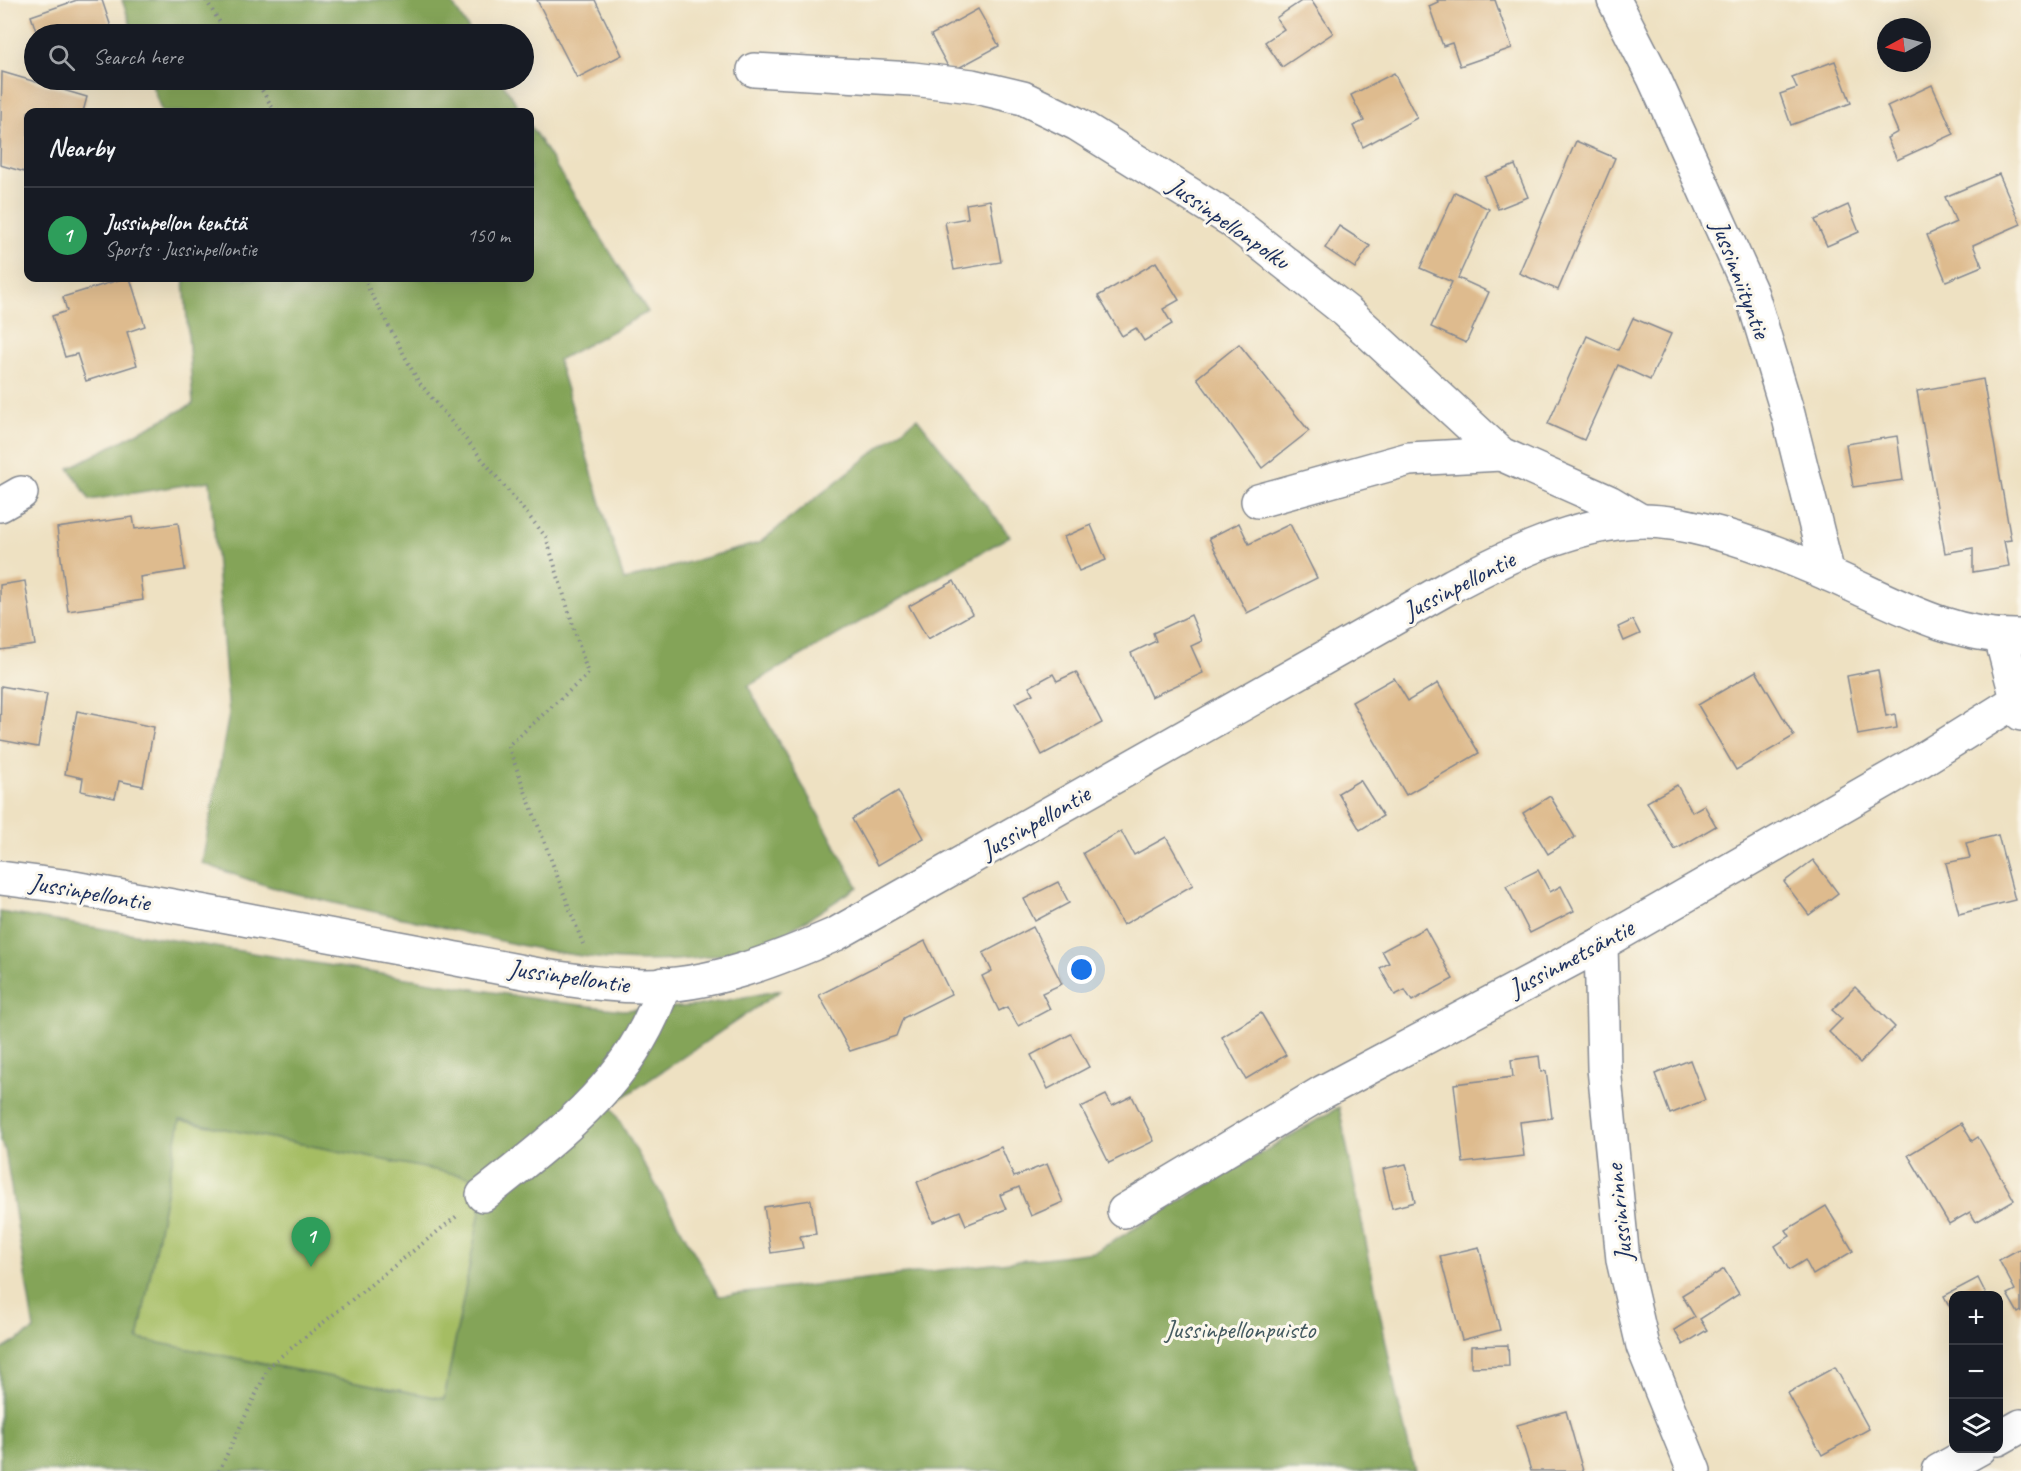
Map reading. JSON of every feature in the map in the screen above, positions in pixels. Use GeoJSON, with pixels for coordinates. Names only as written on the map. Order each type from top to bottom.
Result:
{"type":"FeatureCollection","features":[{"type":"Feature","properties":{"kind":"street","name":"Jussinniityntie"},"geometry":{"type":"LineString","coordinates":[[1614,0],[1654,78],[1752,295],[1788,414],[1828,574]]}},
{"type":"Feature","properties":{"kind":"street","name":"Jussinpellonpolku"},"geometry":{"type":"LineString","coordinates":[[754,70],[913,79],[972,86],[1023,98],[1077,124],[1231,220],[1347,312],[1501,454],[1609,502],[1641,521]]}},
{"type":"Feature","properties":{"kind":"street"},"geometry":{"type":"LineString","coordinates":[[1258,501],[1409,459],[1501,454]]}},
{"type":"Feature","properties":{"kind":"street","name":"Jussinpellontie"},"geometry":{"type":"LineString","coordinates":[[0,878],[63,886],[550,976],[645,986],[695,981],[741,971],[836,934],[1492,564],[1565,535],[1641,521],[1673,524],[1715,533],[1828,574],[1923,618],[1960,630],[2011,636]]}},
{"type":"Feature","properties":{"kind":"street"},"geometry":{"type":"LineString","coordinates":[[2011,636],[2018,708]]}},
{"type":"Feature","properties":{"kind":"street","name":"Jussinmetsäntie"},"geometry":{"type":"LineString","coordinates":[[1124,1211],[1323,1092],[1601,944],[1920,761],[2018,708]]}},
{"type":"Feature","properties":{"kind":"street","name":"Jussinrinne"},"geometry":{"type":"LineString","coordinates":[[1601,944],[1604,1068],[1623,1260],[1643,1346],[1694,1471]]}},
{"type":"Feature","properties":{"kind":"street"},"geometry":{"type":"LineString","coordinates":[[483,1195],[545,1146],[617,1074],[655,1016],[664,984]]}},
{"type":"Feature","properties":{"kind":"street"},"geometry":{"type":"LineString","coordinates":[[2003,1435],[2021,1426]]}},
{"type":"Feature","properties":{"kind":"street"},"geometry":{"type":"LineString","coordinates":[[1939,1471],[1973,1453]]}},
{"type":"Feature","properties":{"kind":"path"},"geometry":{"type":"LineString","coordinates":[[206,0],[222,24]]}},
{"type":"Feature","properties":{"kind":"path"},"geometry":{"type":"LineString","coordinates":[[262,90],[273,108]]}},
{"type":"Feature","properties":{"kind":"path"},"geometry":{"type":"LineString","coordinates":[[365,282],[418,381],[546,537],[588,674],[508,746],[598,981]]}},
{"type":"Feature","properties":{"kind":"path"},"geometry":{"type":"LineString","coordinates":[[219,1471],[270,1365],[483,1195]]}},
{"type":"Feature","properties":{"kind":"green space"},"geometry":{"type":"Polygon","coordinates":[[[122,0],[450,0],[466,24],[130,24],[122,0]]]}},
{"type":"Feature","properties":{"kind":"green space"},"geometry":{"type":"Polygon","coordinates":[[[154,90],[508,90],[519,108],[160,108],[154,90]]]}},
{"type":"Feature","properties":{"kind":"green space"},"geometry":{"type":"Polygon","coordinates":[[[534,131],[648,312],[558,360],[624,580],[759,543],[917,418],[1010,536],[748,686],[858,887],[786,932],[738,951],[698,958],[658,961],[578,956],[499,941],[308,897],[202,863],[229,714],[210,481],[90,500],[69,468],[193,404],[184,282],[534,282],[534,131]]]}},
{"type":"Feature","properties":{"kind":"green space","name":"Jussinpellonpuisto"},"geometry":{"type":"Polygon","coordinates":[[[0,912],[548,1001],[623,1010],[696,1006],[782,990],[611,1106],[719,1296],[1095,1252],[1339,1107],[1397,1398],[1415,1471],[0,1471],[0,1351],[34,1330],[5,1150],[0,1141],[0,912]],[[180,1120],[138,1339],[444,1399],[486,1180],[180,1120]]]}},
{"type":"Feature","properties":{"kind":"green space"},"geometry":{"type":"Polygon","coordinates":[[[180,1120],[486,1180],[444,1399],[138,1339],[180,1120]]]}},
{"type":"Feature","properties":{"kind":"building"},"geometry":{"type":"Polygon","coordinates":[[[77,0],[102,0],[110,24],[34,24],[31,16],[77,0]]]}},
{"type":"Feature","properties":{"kind":"building"},"geometry":{"type":"Polygon","coordinates":[[[537,0],[595,0],[622,55],[577,78],[537,0]]]}},
{"type":"Feature","properties":{"kind":"building"},"geometry":{"type":"Polygon","coordinates":[[[1303,0],[1311,0],[1333,33],[1282,67],[1265,42],[1284,29],[1276,18],[1303,0]]]}},
{"type":"Feature","properties":{"kind":"building"},"geometry":{"type":"Polygon","coordinates":[[[1437,0],[1495,0],[1512,48],[1460,66],[1452,43],[1443,46],[1429,6],[1438,2],[1437,0]]]}},
{"type":"Feature","properties":{"kind":"building"},"geometry":{"type":"Polygon","coordinates":[[[978,9],[999,46],[951,72],[931,35],[978,9]]]}},
{"type":"Feature","properties":{"kind":"building"},"geometry":{"type":"Polygon","coordinates":[[[1835,61],[1851,103],[1791,125],[1780,94],[1797,88],[1792,77],[1835,61]]]}},
{"type":"Feature","properties":{"kind":"building"},"geometry":{"type":"Polygon","coordinates":[[[2,72],[24,78],[24,90],[63,90],[87,97],[84,108],[24,108],[24,172],[0,165],[2,72]]]}},
{"type":"Feature","properties":{"kind":"building"},"geometry":{"type":"Polygon","coordinates":[[[1394,73],[1417,118],[1363,147],[1353,126],[1364,121],[1351,95],[1394,73]]]}},
{"type":"Feature","properties":{"kind":"building"},"geometry":{"type":"Polygon","coordinates":[[[1932,85],[1954,134],[1897,160],[1887,138],[1898,132],[1887,106],[1932,85]]]}},
{"type":"Feature","properties":{"kind":"building"},"geometry":{"type":"Polygon","coordinates":[[[1576,141],[1615,158],[1558,290],[1519,273],[1576,141]]]}},
{"type":"Feature","properties":{"kind":"building"},"geometry":{"type":"Polygon","coordinates":[[[1515,165],[1528,197],[1498,209],[1485,177],[1515,165]]]}},
{"type":"Feature","properties":{"kind":"building"},"geometry":{"type":"Polygon","coordinates":[[[1999,174],[2021,224],[1973,245],[1982,266],[1946,281],[1927,235],[1956,222],[1945,197],[1999,174]]]}},
{"type":"Feature","properties":{"kind":"building"},"geometry":{"type":"Polygon","coordinates":[[[1455,192],[1489,209],[1458,278],[1489,292],[1466,343],[1431,327],[1452,282],[1420,268],[1455,192]]]}},
{"type":"Feature","properties":{"kind":"building"},"geometry":{"type":"Polygon","coordinates":[[[990,200],[1001,262],[954,270],[945,222],[968,218],[966,204],[990,200]]]}},
{"type":"Feature","properties":{"kind":"building"},"geometry":{"type":"Polygon","coordinates":[[[1848,205],[1859,232],[1827,246],[1815,220],[1848,205]]]}},
{"type":"Feature","properties":{"kind":"building"},"geometry":{"type":"Polygon","coordinates":[[[1339,226],[1370,246],[1355,268],[1325,248],[1339,226]]]}},
{"type":"Feature","properties":{"kind":"building"},"geometry":{"type":"Polygon","coordinates":[[[1156,262],[1179,300],[1163,309],[1172,324],[1144,341],[1136,328],[1122,336],[1098,296],[1156,262]]]}},
{"type":"Feature","properties":{"kind":"building"},"geometry":{"type":"Polygon","coordinates":[[[112,282],[131,282],[145,326],[127,332],[137,365],[86,381],[77,354],[65,357],[52,316],[67,311],[63,297],[112,282]]]}},
{"type":"Feature","properties":{"kind":"building"},"geometry":{"type":"Polygon","coordinates":[[[1633,318],[1671,334],[1650,380],[1618,365],[1584,440],[1548,424],[1587,336],[1618,350],[1633,318]]]}},
{"type":"Feature","properties":{"kind":"building"},"geometry":{"type":"Polygon","coordinates":[[[1239,344],[1309,431],[1262,468],[1197,378],[1239,344]]]}},
{"type":"Feature","properties":{"kind":"building"},"geometry":{"type":"Polygon","coordinates":[[[1983,379],[2011,540],[2004,541],[2009,566],[1973,572],[1973,548],[1945,553],[1917,391],[1983,379]]]}},
{"type":"Feature","properties":{"kind":"building"},"geometry":{"type":"Polygon","coordinates":[[[1897,436],[1903,480],[1853,487],[1846,444],[1897,436]]]}},
{"type":"Feature","properties":{"kind":"building"},"geometry":{"type":"Polygon","coordinates":[[[133,517],[135,529],[178,523],[185,570],[140,577],[143,600],[68,611],[57,528],[133,517]]]}},
{"type":"Feature","properties":{"kind":"building"},"geometry":{"type":"Polygon","coordinates":[[[1239,523],[1249,544],[1290,524],[1317,578],[1247,613],[1209,538],[1239,523]]]}},
{"type":"Feature","properties":{"kind":"building"},"geometry":{"type":"Polygon","coordinates":[[[1091,525],[1106,560],[1079,571],[1064,537],[1091,525]]]}},
{"type":"Feature","properties":{"kind":"building"},"geometry":{"type":"Polygon","coordinates":[[[25,581],[35,645],[0,650],[0,585],[25,581]]]}},
{"type":"Feature","properties":{"kind":"building"},"geometry":{"type":"Polygon","coordinates":[[[954,581],[972,614],[928,639],[909,606],[954,581]]]}},
{"type":"Feature","properties":{"kind":"building"},"geometry":{"type":"Polygon","coordinates":[[[1191,615],[1202,641],[1191,646],[1203,673],[1151,697],[1131,653],[1156,641],[1153,633],[1191,615]]]}},
{"type":"Feature","properties":{"kind":"building"},"geometry":{"type":"Polygon","coordinates":[[[1633,620],[1640,634],[1624,641],[1618,627],[1633,620]]]}},
{"type":"Feature","properties":{"kind":"building"},"geometry":{"type":"Polygon","coordinates":[[[1878,670],[1886,716],[1895,714],[1897,728],[1858,735],[1847,676],[1878,670]]]}},
{"type":"Feature","properties":{"kind":"building"},"geometry":{"type":"Polygon","coordinates":[[[1756,671],[1794,736],[1736,770],[1698,705],[1756,671]]]}},
{"type":"Feature","properties":{"kind":"building"},"geometry":{"type":"Polygon","coordinates":[[[1076,672],[1102,723],[1042,755],[1015,703],[1033,694],[1029,687],[1053,674],[1057,681],[1076,672]]]}},
{"type":"Feature","properties":{"kind":"building"},"geometry":{"type":"Polygon","coordinates":[[[1394,678],[1408,701],[1438,683],[1479,753],[1406,795],[1352,702],[1394,678]]]}},
{"type":"Feature","properties":{"kind":"building"},"geometry":{"type":"Polygon","coordinates":[[[1,686],[47,694],[38,747],[0,740],[1,686]]]}},
{"type":"Feature","properties":{"kind":"building"},"geometry":{"type":"Polygon","coordinates":[[[77,711],[154,727],[143,786],[119,781],[115,798],[81,791],[83,778],[65,774],[77,711]]]}},
{"type":"Feature","properties":{"kind":"building"},"geometry":{"type":"Polygon","coordinates":[[[1360,780],[1383,816],[1360,830],[1338,793],[1360,780]]]}},
{"type":"Feature","properties":{"kind":"building"},"geometry":{"type":"Polygon","coordinates":[[[1677,785],[1692,812],[1704,805],[1716,826],[1675,850],[1647,802],[1677,785]]]}},
{"type":"Feature","properties":{"kind":"building"},"geometry":{"type":"Polygon","coordinates":[[[898,791],[924,838],[878,865],[852,819],[898,791]]]}},
{"type":"Feature","properties":{"kind":"building"},"geometry":{"type":"Polygon","coordinates":[[[1550,796],[1575,837],[1548,854],[1523,813],[1550,796]]]}},
{"type":"Feature","properties":{"kind":"building"},"geometry":{"type":"Polygon","coordinates":[[[1121,831],[1134,855],[1166,837],[1193,885],[1123,925],[1083,853],[1121,831]]]}},
{"type":"Feature","properties":{"kind":"building"},"geometry":{"type":"Polygon","coordinates":[[[1998,835],[2015,900],[1959,914],[1946,863],[1970,858],[1966,843],[1998,835]]]}},
{"type":"Feature","properties":{"kind":"building"},"geometry":{"type":"Polygon","coordinates":[[[1813,860],[1838,893],[1809,915],[1784,882],[1813,860]]]}},
{"type":"Feature","properties":{"kind":"building"},"geometry":{"type":"Polygon","coordinates":[[[1538,870],[1550,892],[1561,886],[1574,911],[1530,933],[1506,886],[1538,870]]]}},
{"type":"Feature","properties":{"kind":"building"},"geometry":{"type":"Polygon","coordinates":[[[1058,882],[1069,903],[1035,921],[1024,899],[1058,882]]]}},
{"type":"Feature","properties":{"kind":"building"},"geometry":{"type":"Polygon","coordinates":[[[1033,927],[1062,984],[1042,993],[1050,1009],[1018,1026],[1007,1007],[999,1011],[982,976],[992,971],[983,953],[1033,927]]]}},
{"type":"Feature","properties":{"kind":"building"},"geometry":{"type":"Polygon","coordinates":[[[1425,928],[1453,979],[1412,1001],[1405,990],[1395,995],[1380,968],[1389,963],[1382,951],[1425,928]]]}},
{"type":"Feature","properties":{"kind":"building"},"geometry":{"type":"Polygon","coordinates":[[[925,941],[951,994],[903,1018],[896,1036],[850,1051],[819,995],[925,941]]]}},
{"type":"Feature","properties":{"kind":"building"},"geometry":{"type":"Polygon","coordinates":[[[1855,987],[1895,1027],[1860,1063],[1829,1032],[1842,1019],[1832,1010],[1855,987]]]}},
{"type":"Feature","properties":{"kind":"building"},"geometry":{"type":"Polygon","coordinates":[[[1261,1013],[1286,1055],[1246,1079],[1222,1037],[1261,1013]]]}},
{"type":"Feature","properties":{"kind":"building"},"geometry":{"type":"Polygon","coordinates":[[[1071,1034],[1089,1067],[1048,1089],[1031,1055],[1071,1034]]]}},
{"type":"Feature","properties":{"kind":"building"},"geometry":{"type":"Polygon","coordinates":[[[1539,1056],[1541,1072],[1546,1071],[1552,1118],[1520,1122],[1524,1156],[1463,1163],[1454,1084],[1513,1077],[1511,1060],[1539,1056]]]}},
{"type":"Feature","properties":{"kind":"building"},"geometry":{"type":"Polygon","coordinates":[[[1690,1060],[1705,1100],[1670,1114],[1655,1074],[1690,1060]]]}},
{"type":"Feature","properties":{"kind":"building"},"geometry":{"type":"Polygon","coordinates":[[[1106,1095],[1112,1106],[1132,1096],[1154,1141],[1109,1163],[1081,1107],[1106,1095]]]}},
{"type":"Feature","properties":{"kind":"building"},"geometry":{"type":"Polygon","coordinates":[[[1961,1123],[1972,1141],[1978,1137],[2014,1200],[1976,1222],[1970,1212],[1949,1224],[1908,1155],[1961,1123]]]}},
{"type":"Feature","properties":{"kind":"building"},"geometry":{"type":"Polygon","coordinates":[[[1001,1147],[1014,1177],[1047,1164],[1063,1202],[1031,1216],[1019,1187],[1000,1195],[1006,1209],[966,1225],[960,1211],[933,1222],[917,1182],[1001,1147]]]}},
{"type":"Feature","properties":{"kind":"building"},"geometry":{"type":"Polygon","coordinates":[[[1406,1164],[1415,1202],[1392,1208],[1383,1169],[1406,1164]]]}},
{"type":"Feature","properties":{"kind":"building"},"geometry":{"type":"Polygon","coordinates":[[[811,1200],[816,1234],[800,1236],[803,1248],[771,1253],[764,1207],[811,1200]]]}},
{"type":"Feature","properties":{"kind":"building"},"geometry":{"type":"Polygon","coordinates":[[[1826,1206],[1853,1251],[1813,1275],[1805,1260],[1789,1270],[1775,1246],[1790,1236],[1786,1230],[1826,1206]]]}},
{"type":"Feature","properties":{"kind":"building"},"geometry":{"type":"Polygon","coordinates":[[[1479,1247],[1500,1330],[1462,1340],[1440,1256],[1479,1247]]]}},
{"type":"Feature","properties":{"kind":"building"},"geometry":{"type":"Polygon","coordinates":[[[2021,1248],[2021,1311],[2018,1313],[2007,1294],[2015,1290],[1999,1260],[2021,1248]]]}},
{"type":"Feature","properties":{"kind":"building"},"geometry":{"type":"Polygon","coordinates":[[[1724,1269],[1739,1294],[1700,1319],[1707,1330],[1683,1345],[1674,1330],[1695,1317],[1682,1295],[1724,1269]]]}},
{"type":"Feature","properties":{"kind":"building"},"geometry":{"type":"Polygon","coordinates":[[[1978,1278],[1984,1291],[1953,1291],[1978,1278]]]}},
{"type":"Feature","properties":{"kind":"building"},"geometry":{"type":"Polygon","coordinates":[[[1949,1293],[1949,1306],[1944,1296],[1949,1293]]]}},
{"type":"Feature","properties":{"kind":"building"},"geometry":{"type":"Polygon","coordinates":[[[1508,1345],[1509,1366],[1471,1367],[1471,1346],[1508,1345]]]}},
{"type":"Feature","properties":{"kind":"building"},"geometry":{"type":"Polygon","coordinates":[[[1835,1367],[1869,1429],[1822,1455],[1788,1393],[1835,1367]]]}},
{"type":"Feature","properties":{"kind":"building"},"geometry":{"type":"Polygon","coordinates":[[[1566,1411],[1583,1471],[1531,1471],[1517,1425],[1566,1411]]]}},
{"type":"Feature","properties":{"kind":"place","name":"Jussinpellon kenttä"},"geometry":{"type":"Point","coordinates":[311,1267]}}]}
